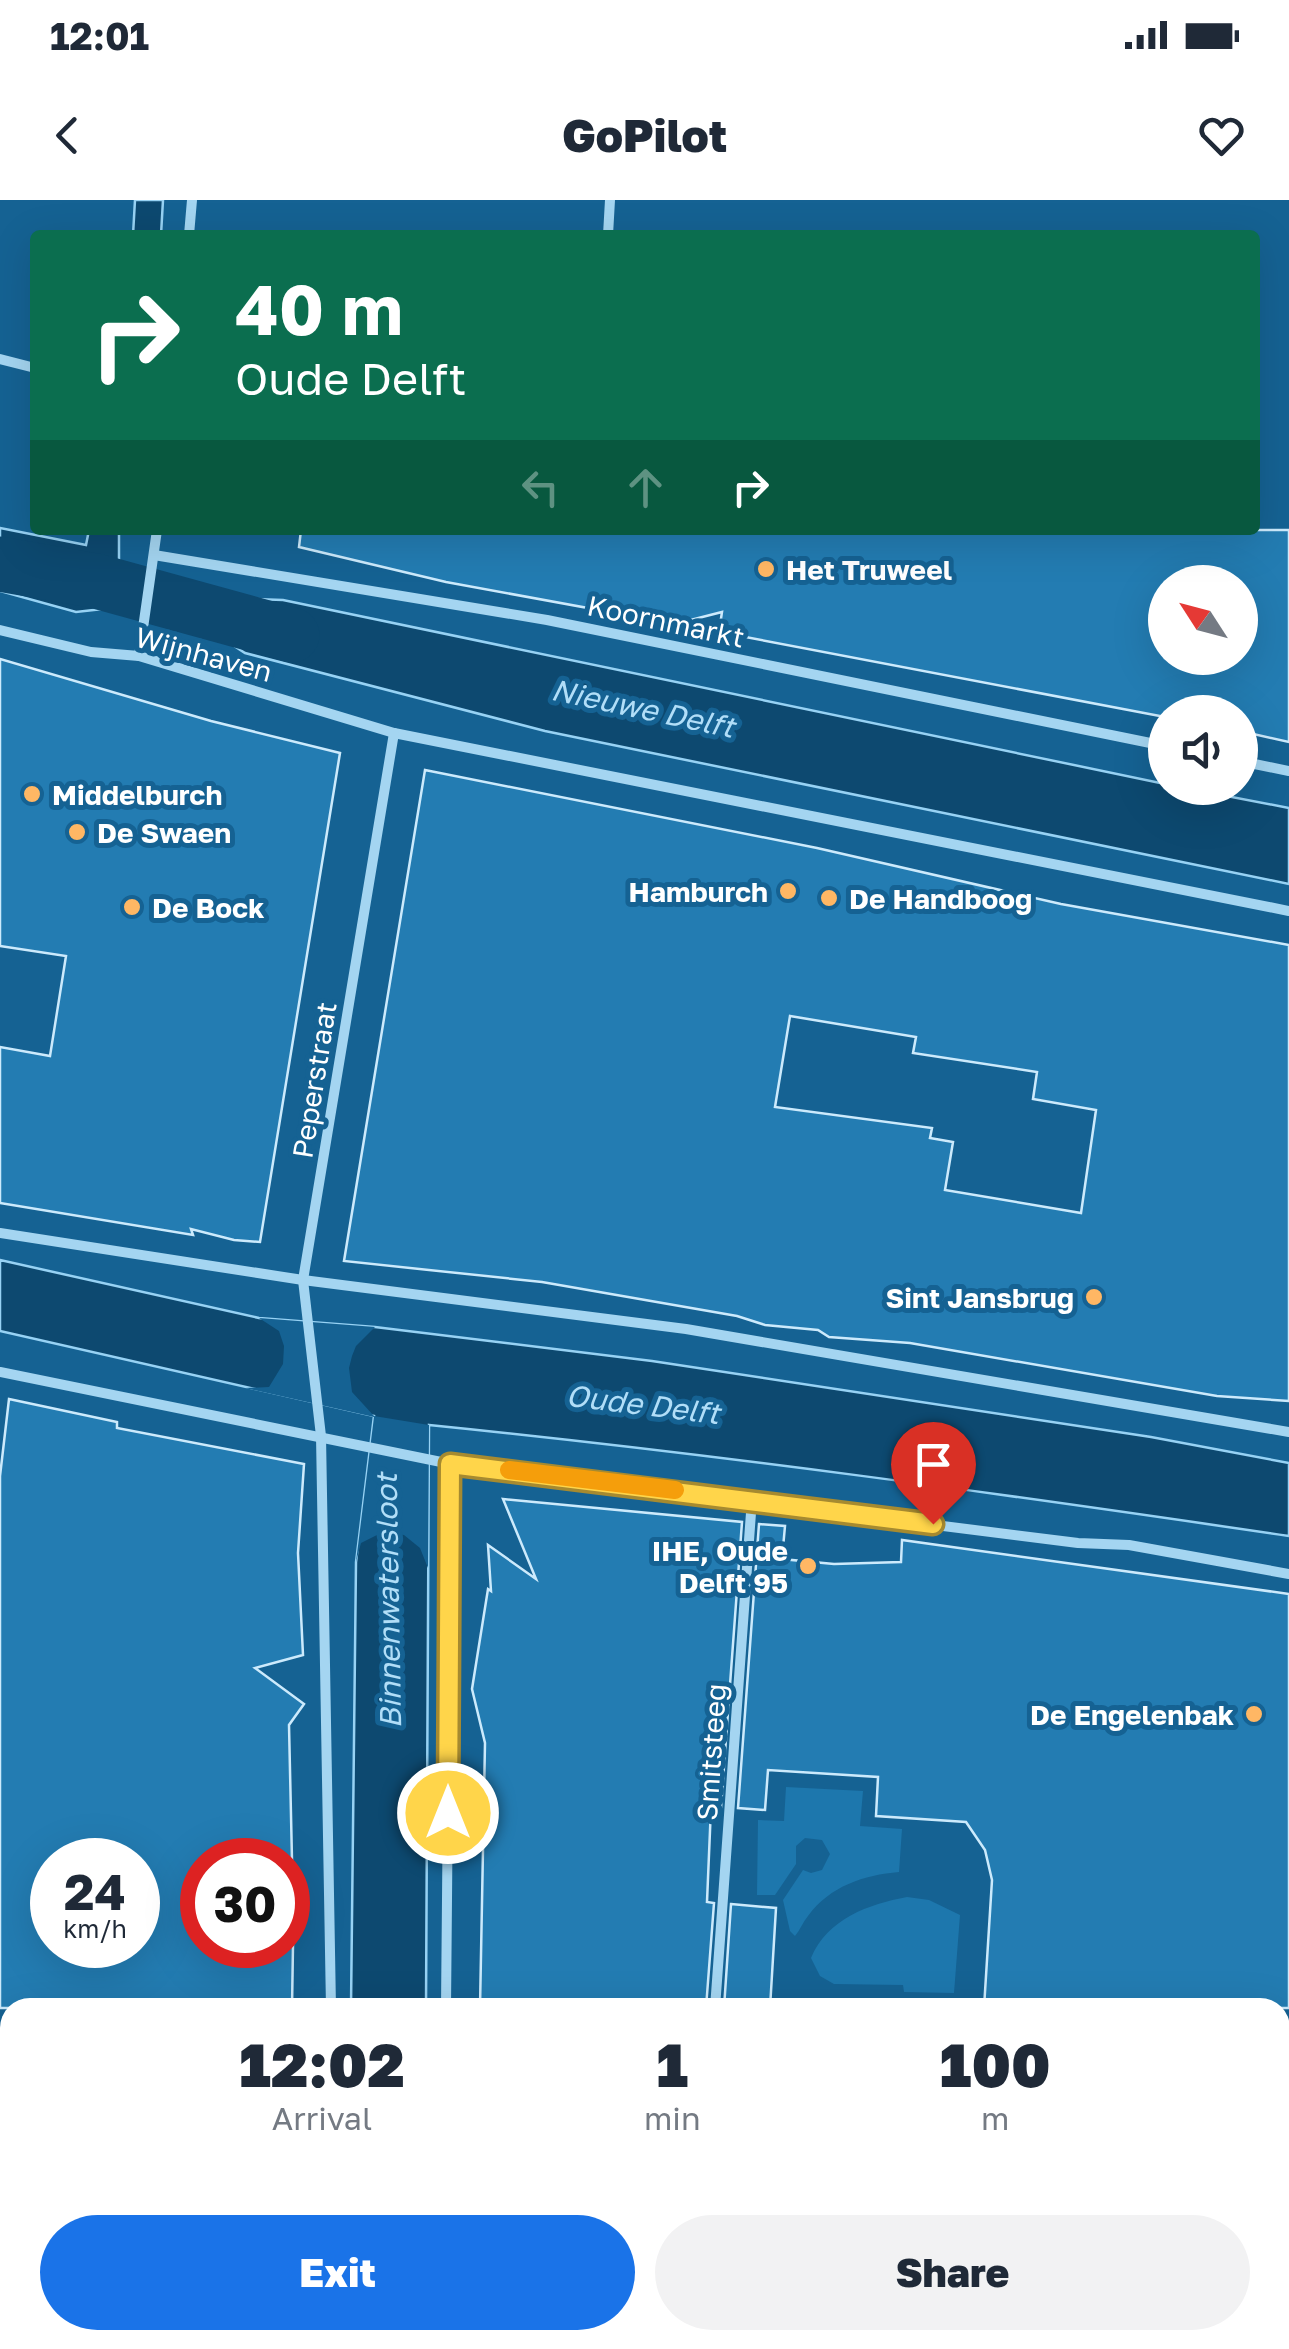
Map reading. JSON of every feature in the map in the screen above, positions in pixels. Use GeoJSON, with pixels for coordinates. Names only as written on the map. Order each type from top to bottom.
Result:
{"type":"FeatureCollection","features":[{"type":"Feature","properties":{"kind":"street"},"geometry":{"type":"LineString","coordinates":[[189,230],[192,200]]}},
{"type":"Feature","properties":{"kind":"street"},"geometry":{"type":"LineString","coordinates":[[608,230],[610,200]]}},
{"type":"Feature","properties":{"kind":"street"},"geometry":{"type":"LineString","coordinates":[[0,359],[30,367]]}},
{"type":"Feature","properties":{"kind":"street"},"geometry":{"type":"LineString","coordinates":[[139,656],[156,535]]}},
{"type":"Feature","properties":{"kind":"street","name":"Koornmarkt"},"geometry":{"type":"LineString","coordinates":[[154,556],[547,620],[1148,743]]}},
{"type":"Feature","properties":{"kind":"street","name":"Wijnhaven"},"geometry":{"type":"LineString","coordinates":[[0,630],[91,652],[139,656],[394,734]]}},
{"type":"Feature","properties":{"kind":"street"},"geometry":{"type":"LineString","coordinates":[[394,734],[1289,910]]}},
{"type":"Feature","properties":{"kind":"street","name":"Peperstraat"},"geometry":{"type":"LineString","coordinates":[[321,1436],[303,1280],[394,734]]}},
{"type":"Feature","properties":{"kind":"street"},"geometry":{"type":"LineString","coordinates":[[1258,765],[1289,771]]}},
{"type":"Feature","properties":{"kind":"street"},"geometry":{"type":"LineString","coordinates":[[0,1233],[303,1280],[686,1329],[1289,1432]]}},
{"type":"Feature","properties":{"kind":"street"},"geometry":{"type":"LineString","coordinates":[[0,1372],[450,1464],[1078,1543],[1129,1544],[1289,1574]]}},
{"type":"Feature","properties":{"kind":"street"},"geometry":{"type":"LineString","coordinates":[[321,1436],[330,1998]]}},
{"type":"Feature","properties":{"kind":"street"},"geometry":{"type":"LineString","coordinates":[[446,1998],[450,1464]]}},
{"type":"Feature","properties":{"kind":"street","name":"Smitsteeg"},"geometry":{"type":"LineString","coordinates":[[716,1998],[752,1499]]}},
{"type":"Feature","properties":{"kind":"shaded area"},"geometry":{"type":"Polygon","coordinates":[[[786,1787],[863,1791],[860,1826],[902,1829],[899,1872],[861,1879],[837,1890],[806,1918],[795,1936],[790,1931],[783,1900],[803,1870],[822,1870],[830,1854],[822,1840],[805,1838],[796,1846],[796,1864],[775,1895],[757,1895],[758,1820],[784,1821],[786,1787]]]}},
{"type":"Feature","properties":{"kind":"shaded area"},"geometry":{"type":"Polygon","coordinates":[[[907,1897],[929,1900],[960,1915],[954,1993],[904,1992],[903,1985],[834,1984],[820,1976],[811,1958],[818,1944],[838,1923],[864,1909],[907,1897]]]}},
{"type":"Feature","properties":{"kind":"water"},"geometry":{"type":"Polygon","coordinates":[[[135,200],[163,200],[161,230],[133,230],[135,200]]]}},
{"type":"Feature","properties":{"kind":"water"},"geometry":{"type":"Polygon","coordinates":[[[0,528],[86,545],[88,535],[119,535],[119,573],[111,608],[76,612],[0,591],[0,528]]]}},
{"type":"Feature","properties":{"kind":"water"},"geometry":{"type":"Polygon","coordinates":[[[223,598],[283,600],[1148,780],[1148,805],[1258,802],[1289,808],[1289,884],[545,731],[245,653],[216,634],[223,598]]]}},
{"type":"Feature","properties":{"kind":"water"},"geometry":{"type":"Polygon","coordinates":[[[0,1260],[259,1318],[375,1327],[652,1361],[1151,1437],[1289,1463],[1289,1536],[860,1476],[429,1425],[426,1998],[351,1998],[356,1562],[374,1416],[0,1331],[0,1260]]]}},
{"type":"Feature","properties":{"kind":"pier"},"geometry":{"type":"Polygon","coordinates":[[[259,1318],[375,1327],[356,1346],[352,1356],[352,1392],[374,1416],[429,1425],[428,1568],[420,1548],[404,1535],[389,1533],[361,1543],[356,1562],[374,1417],[245,1388],[269,1387],[283,1364],[284,1346],[279,1331],[259,1318]]]}},
{"type":"Feature","properties":{"kind":"building"},"geometry":{"type":"Polygon","coordinates":[[[1260,530],[1289,530],[1289,742],[1258,735],[1258,695],[1148,695],[1148,714],[719,632],[722,612],[675,624],[446,582],[299,547],[300,535],[1260,535],[1260,530]]]}},
{"type":"Feature","properties":{"kind":"building"},"geometry":{"type":"Polygon","coordinates":[[[0,659],[211,721],[340,753],[260,1242],[191,1229],[193,1235],[0,1203],[0,1047],[50,1056],[66,956],[0,946],[0,659]]]}},
{"type":"Feature","properties":{"kind":"building"},"geometry":{"type":"Polygon","coordinates":[[[425,770],[817,848],[1061,904],[1289,945],[1289,1401],[1217,1396],[910,1343],[829,1337],[818,1330],[765,1325],[737,1316],[542,1282],[344,1261],[425,770]],[[790,1016],[775,1107],[932,1128],[930,1138],[953,1142],[945,1190],[1081,1213],[1096,1110],[1033,1099],[1037,1072],[913,1053],[916,1037],[790,1016]]]}},
{"type":"Feature","properties":{"kind":"building"},"geometry":{"type":"Polygon","coordinates":[[[9,1399],[117,1422],[117,1428],[304,1464],[298,1553],[303,1655],[255,1668],[304,1704],[289,1725],[292,1838],[180,1838],[180,1968],[293,1968],[292,1998],[0,1998],[0,1476],[9,1399]]]}},
{"type":"Feature","properties":{"kind":"building"},"geometry":{"type":"Polygon","coordinates":[[[503,1499],[742,1522],[721,1807],[711,1807],[707,1902],[714,1903],[707,1998],[480,1998],[485,1743],[472,1689],[488,1589],[491,1591],[488,1545],[536,1579],[503,1499]]]}},
{"type":"Feature","properties":{"kind":"building"},"geometry":{"type":"Polygon","coordinates":[[[759,1524],[785,1526],[782,1559],[834,1564],[901,1562],[902,1540],[1289,1594],[1289,1998],[985,1998],[992,1880],[985,1850],[966,1822],[876,1816],[878,1777],[768,1770],[765,1810],[738,1808],[759,1524]]]}},
{"type":"Feature","properties":{"kind":"building"},"geometry":{"type":"Polygon","coordinates":[[[731,1904],[776,1908],[771,1998],[725,1998],[731,1904]]]}},
{"type":"Feature","properties":{"kind":"waterway","name":"Nieuwe Delft"},"geometry":{"type":"LineString","coordinates":[[0,564],[96,581],[292,635]]}},
{"type":"Feature","properties":{"kind":"slow traffic"},"geometry":{"type":"LineString","coordinates":[[509,1470],[675,1490]]}},
{"type":"Feature","properties":{"kind":"place","name":"Het Truweel"},"geometry":{"type":"Point","coordinates":[766,569]}},
{"type":"Feature","properties":{"kind":"place","name":"Middelburch"},"geometry":{"type":"Point","coordinates":[32,794]}},
{"type":"Feature","properties":{"kind":"place","name":"De Swaen"},"geometry":{"type":"Point","coordinates":[77,832]}},
{"type":"Feature","properties":{"kind":"place","name":"Hamburch"},"geometry":{"type":"Point","coordinates":[788,891]}},
{"type":"Feature","properties":{"kind":"place","name":"De Handboog"},"geometry":{"type":"Point","coordinates":[829,898]}},
{"type":"Feature","properties":{"kind":"place","name":"De Bock"},"geometry":{"type":"Point","coordinates":[132,907]}},
{"type":"Feature","properties":{"kind":"place","name":"Sint Jansbrug"},"geometry":{"type":"Point","coordinates":[1094,1297]}},
{"type":"Feature","properties":{"kind":"place","name":"IHE, Oude Delft 95"},"geometry":{"type":"Point","coordinates":[808,1566]}},
{"type":"Feature","properties":{"kind":"place","name":"De Engelenbak"},"geometry":{"type":"Point","coordinates":[1254,1714]}},
{"type":"Feature","properties":{"kind":"route"},"geometry":{"type":"LineString","coordinates":[[448,1813],[450,1464],[933,1524]]}},
{"type":"Feature","properties":{"kind":"water label","name":"Oude Delft"},"geometry":{"type":"Point","coordinates":[643,1404]}},
{"type":"Feature","properties":{"kind":"water label","name":"Binnenwatersloot"},"geometry":{"type":"Point","coordinates":[388,1601]}}]}
